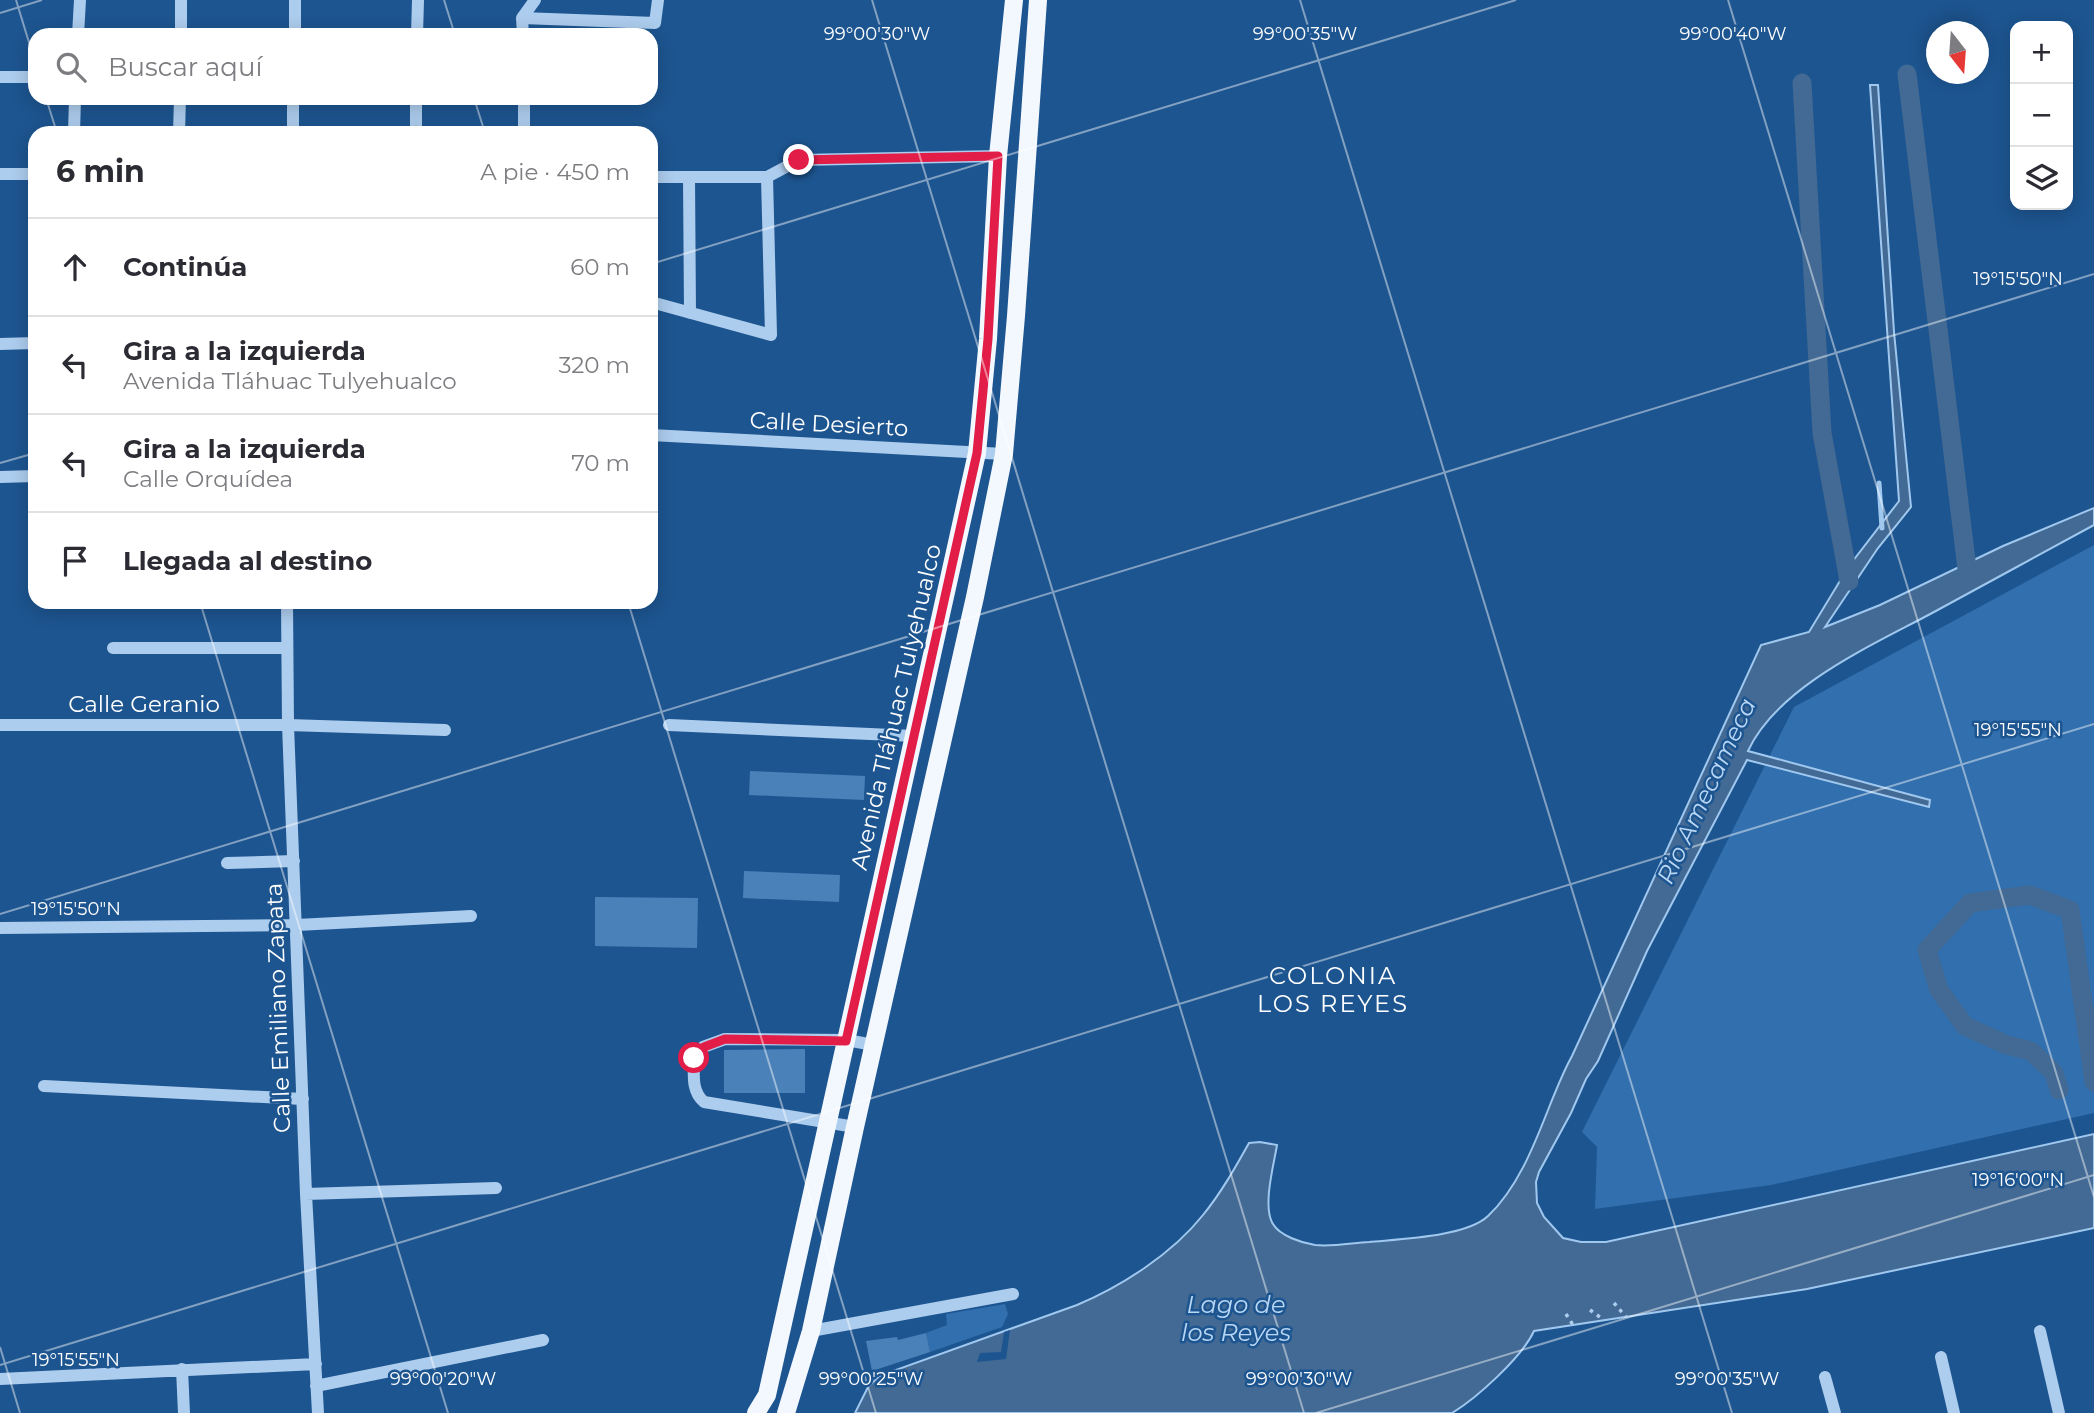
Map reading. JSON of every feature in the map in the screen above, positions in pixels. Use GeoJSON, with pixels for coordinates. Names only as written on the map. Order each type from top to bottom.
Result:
{"type":"FeatureCollection","features":[{"type":"Feature","properties":{"kind":"main road","name":"Avenida Tláhuac Tulyehualco"},"geometry":{"type":"LineString","coordinates":[[756,1413],[766,1395],[977,453],[998,156],[1014,0]]}},
{"type":"Feature","properties":{"kind":"main road"},"geometry":{"type":"LineString","coordinates":[[786,1413],[811,1331],[975,597],[1004,454],[1038,0]]}},
{"type":"Feature","properties":{"kind":"main road"},"geometry":{"type":"LineString","coordinates":[[993,253],[1020,255]]}},
{"type":"Feature","properties":{"kind":"main road"},"geometry":{"type":"LineString","coordinates":[[985,368],[1011,371]]}},
{"type":"Feature","properties":{"kind":"main road"},"geometry":{"type":"LineString","coordinates":[[947,590],[975,597]]}},
{"type":"Feature","properties":{"kind":"main road"},"geometry":{"type":"LineString","coordinates":[[915,736],[943,738]]}},
{"type":"Feature","properties":{"kind":"street"},"geometry":{"type":"LineString","coordinates":[[78,28],[80,0]]}},
{"type":"Feature","properties":{"kind":"street"},"geometry":{"type":"LineString","coordinates":[[181,0],[181,28]]}},
{"type":"Feature","properties":{"kind":"street"},"geometry":{"type":"LineString","coordinates":[[295,0],[295,28]]}},
{"type":"Feature","properties":{"kind":"street"},"geometry":{"type":"LineString","coordinates":[[417,28],[418,0]]}},
{"type":"Feature","properties":{"kind":"street"},"geometry":{"type":"LineString","coordinates":[[523,28],[522,18],[536,0]]}},
{"type":"Feature","properties":{"kind":"street"},"geometry":{"type":"LineString","coordinates":[[522,18],[655,23],[658,0]]}},
{"type":"Feature","properties":{"kind":"street"},"geometry":{"type":"LineString","coordinates":[[0,77],[28,77]]}},
{"type":"Feature","properties":{"kind":"street"},"geometry":{"type":"LineString","coordinates":[[74,126],[75,105]]}},
{"type":"Feature","properties":{"kind":"street"},"geometry":{"type":"LineString","coordinates":[[179,126],[180,105]]}},
{"type":"Feature","properties":{"kind":"street"},"geometry":{"type":"LineString","coordinates":[[293,105],[293,126]]}},
{"type":"Feature","properties":{"kind":"street"},"geometry":{"type":"LineString","coordinates":[[416,105],[416,126]]}},
{"type":"Feature","properties":{"kind":"street"},"geometry":{"type":"LineString","coordinates":[[524,105],[524,126]]}},
{"type":"Feature","properties":{"kind":"street"},"geometry":{"type":"LineString","coordinates":[[658,177],[767,177],[799,160],[998,156]]}},
{"type":"Feature","properties":{"kind":"street"},"geometry":{"type":"LineString","coordinates":[[0,174],[28,174]]}},
{"type":"Feature","properties":{"kind":"street"},"geometry":{"type":"LineString","coordinates":[[689,177],[690,313]]}},
{"type":"Feature","properties":{"kind":"street"},"geometry":{"type":"LineString","coordinates":[[658,304],[771,335],[767,177]]}},
{"type":"Feature","properties":{"kind":"street"},"geometry":{"type":"LineString","coordinates":[[0,344],[28,343]]}},
{"type":"Feature","properties":{"kind":"street","name":"Calle Desierto"},"geometry":{"type":"LineString","coordinates":[[658,435],[1004,454]]}},
{"type":"Feature","properties":{"kind":"street"},"geometry":{"type":"LineString","coordinates":[[0,477],[28,476]]}},
{"type":"Feature","properties":{"kind":"street","name":"Calle Emiliano Zapata"},"geometry":{"type":"LineString","coordinates":[[287,609],[288,725],[306,1194],[318,1413]]}},
{"type":"Feature","properties":{"kind":"street"},"geometry":{"type":"LineString","coordinates":[[113,648],[287,648]]}},
{"type":"Feature","properties":{"kind":"street","name":"Calle Geranio"},"geometry":{"type":"LineString","coordinates":[[0,724],[288,725],[445,730]]}},
{"type":"Feature","properties":{"kind":"street"},"geometry":{"type":"LineString","coordinates":[[669,725],[915,736]]}},
{"type":"Feature","properties":{"kind":"street"},"geometry":{"type":"LineString","coordinates":[[227,863],[294,861]]}},
{"type":"Feature","properties":{"kind":"street"},"geometry":{"type":"LineString","coordinates":[[0,928],[297,925],[471,916]]}},
{"type":"Feature","properties":{"kind":"street"},"geometry":{"type":"LineString","coordinates":[[855,1127],[704,1102],[696,1095],[694,1058],[704,1047],[725,1039],[846,1041],[874,1045]]}},
{"type":"Feature","properties":{"kind":"street"},"geometry":{"type":"LineString","coordinates":[[44,1086],[303,1099]]}},
{"type":"Feature","properties":{"kind":"street"},"geometry":{"type":"LineString","coordinates":[[306,1194],[496,1188]]}},
{"type":"Feature","properties":{"kind":"street"},"geometry":{"type":"LineString","coordinates":[[811,1331],[1013,1294]]}},
{"type":"Feature","properties":{"kind":"street"},"geometry":{"type":"LineString","coordinates":[[2040,1331],[2059,1413]]}},
{"type":"Feature","properties":{"kind":"street"},"geometry":{"type":"LineString","coordinates":[[316,1385],[543,1340]]}},
{"type":"Feature","properties":{"kind":"street"},"geometry":{"type":"LineString","coordinates":[[1941,1357],[1954,1413]]}},
{"type":"Feature","properties":{"kind":"street"},"geometry":{"type":"LineString","coordinates":[[0,1379],[316,1364]]}},
{"type":"Feature","properties":{"kind":"street"},"geometry":{"type":"LineString","coordinates":[[182,1369],[184,1413]]}},
{"type":"Feature","properties":{"kind":"street"},"geometry":{"type":"LineString","coordinates":[[1825,1377],[1835,1413]]}},
{"type":"Feature","properties":{"kind":"path"},"geometry":{"type":"LineString","coordinates":[[1614,1303],[1626,1317]]}},
{"type":"Feature","properties":{"kind":"path"},"geometry":{"type":"LineString","coordinates":[[1590,1310],[1604,1320]]}},
{"type":"Feature","properties":{"kind":"path"},"geometry":{"type":"LineString","coordinates":[[1566,1314],[1573,1325]]}},
{"type":"Feature","properties":{"kind":"shaded area"},"geometry":{"type":"Polygon","coordinates":[[[2094,545],[2094,1113],[1771,1185],[1595,1209],[1597,1147],[1582,1132],[1794,707],[2094,545]]]}},
{"type":"Feature","properties":{"kind":"shaded area"},"geometry":{"type":"Polygon","coordinates":[[[1005,1304],[1008,1314],[1002,1327],[930,1352],[926,1333],[947,1325],[946,1314],[1005,1304]]]}},
{"type":"Feature","properties":{"kind":"water"},"geometry":{"type":"Polygon","coordinates":[[[1870,85],[1878,85],[1894,332],[1911,507],[1878,548],[1825,627],[1880,605],[2003,546],[2094,508],[2094,525],[1856,653],[1804,687],[1781,706],[1762,728],[1748,751],[1930,800],[1929,807],[1747,760],[1647,951],[1598,1061],[1586,1079],[1539,1172],[1536,1182],[1537,1203],[1544,1217],[1563,1238],[1581,1242],[1606,1242],[2094,1134],[2094,1228],[1807,1289],[1534,1331],[1520,1353],[1498,1376],[1474,1398],[1452,1413],[855,1413],[868,1387],[879,1376],[1077,1305],[1145,1268],[1177,1243],[1203,1215],[1249,1143],[1277,1145],[1270,1185],[1270,1217],[1281,1232],[1310,1244],[1335,1245],[1449,1233],[1478,1223],[1499,1205],[1517,1179],[1532,1149],[1563,1074],[1761,645],[1809,632],[1849,566],[1899,501],[1870,85]]]}},
{"type":"Feature","properties":{"kind":"pier"},"geometry":{"type":"Polygon","coordinates":[[[1010,1330],[1006,1359],[977,1362],[980,1353],[1001,1352],[1004,1332],[1010,1330]]]}},
{"type":"Feature","properties":{"kind":"building"},"geometry":{"type":"Polygon","coordinates":[[[750,771],[865,776],[864,800],[749,795],[750,771]]]}},
{"type":"Feature","properties":{"kind":"building"},"geometry":{"type":"Polygon","coordinates":[[[744,871],[840,875],[839,902],[743,898],[744,871]]]}},
{"type":"Feature","properties":{"kind":"building"},"geometry":{"type":"Polygon","coordinates":[[[595,897],[698,898],[697,948],[595,946],[595,897]]]}},
{"type":"Feature","properties":{"kind":"building"},"geometry":{"type":"Polygon","coordinates":[[[805,1049],[805,1093],[724,1093],[724,1050],[805,1049]]]}},
{"type":"Feature","properties":{"kind":"building"},"geometry":{"type":"Polygon","coordinates":[[[926,1333],[930,1352],[872,1371],[866,1341],[897,1337],[898,1340],[926,1333]]]}},
{"type":"Feature","properties":{"kind":"waterway"},"geometry":{"type":"LineString","coordinates":[[1907,74],[1968,577]]}},
{"type":"Feature","properties":{"kind":"waterway"},"geometry":{"type":"LineString","coordinates":[[1802,83],[1822,433],[1849,581]]}},
{"type":"Feature","properties":{"kind":"waterway"},"geometry":{"type":"LineString","coordinates":[[1879,483],[1882,528]]}},
{"type":"Feature","properties":{"kind":"waterway"},"geometry":{"type":"LineString","coordinates":[[2059,1090],[2054,1073],[2031,1051],[2007,1045],[1965,1026],[1939,990],[1927,950],[1970,903],[2030,895],[2070,910],[2094,1082]]}},
{"type":"Feature","properties":{"kind":"district","name":"COLONIA LOS REYES"},"geometry":{"type":"Point","coordinates":[1333,989]}},
{"type":"Feature","properties":{"kind":"route"},"geometry":{"type":"LineString","coordinates":[[694,1058],[704,1047],[725,1039],[846,1041],[977,453],[988,339],[998,156],[799,160]]}},
{"type":"Feature","properties":{"kind":"water label","name":"Rio Amecameca"},"geometry":{"type":"Point","coordinates":[1706,791]}},
{"type":"Feature","properties":{"kind":"water label","name":"Lago de los Reyes"},"geometry":{"type":"Point","coordinates":[1236,1318]}}]}
